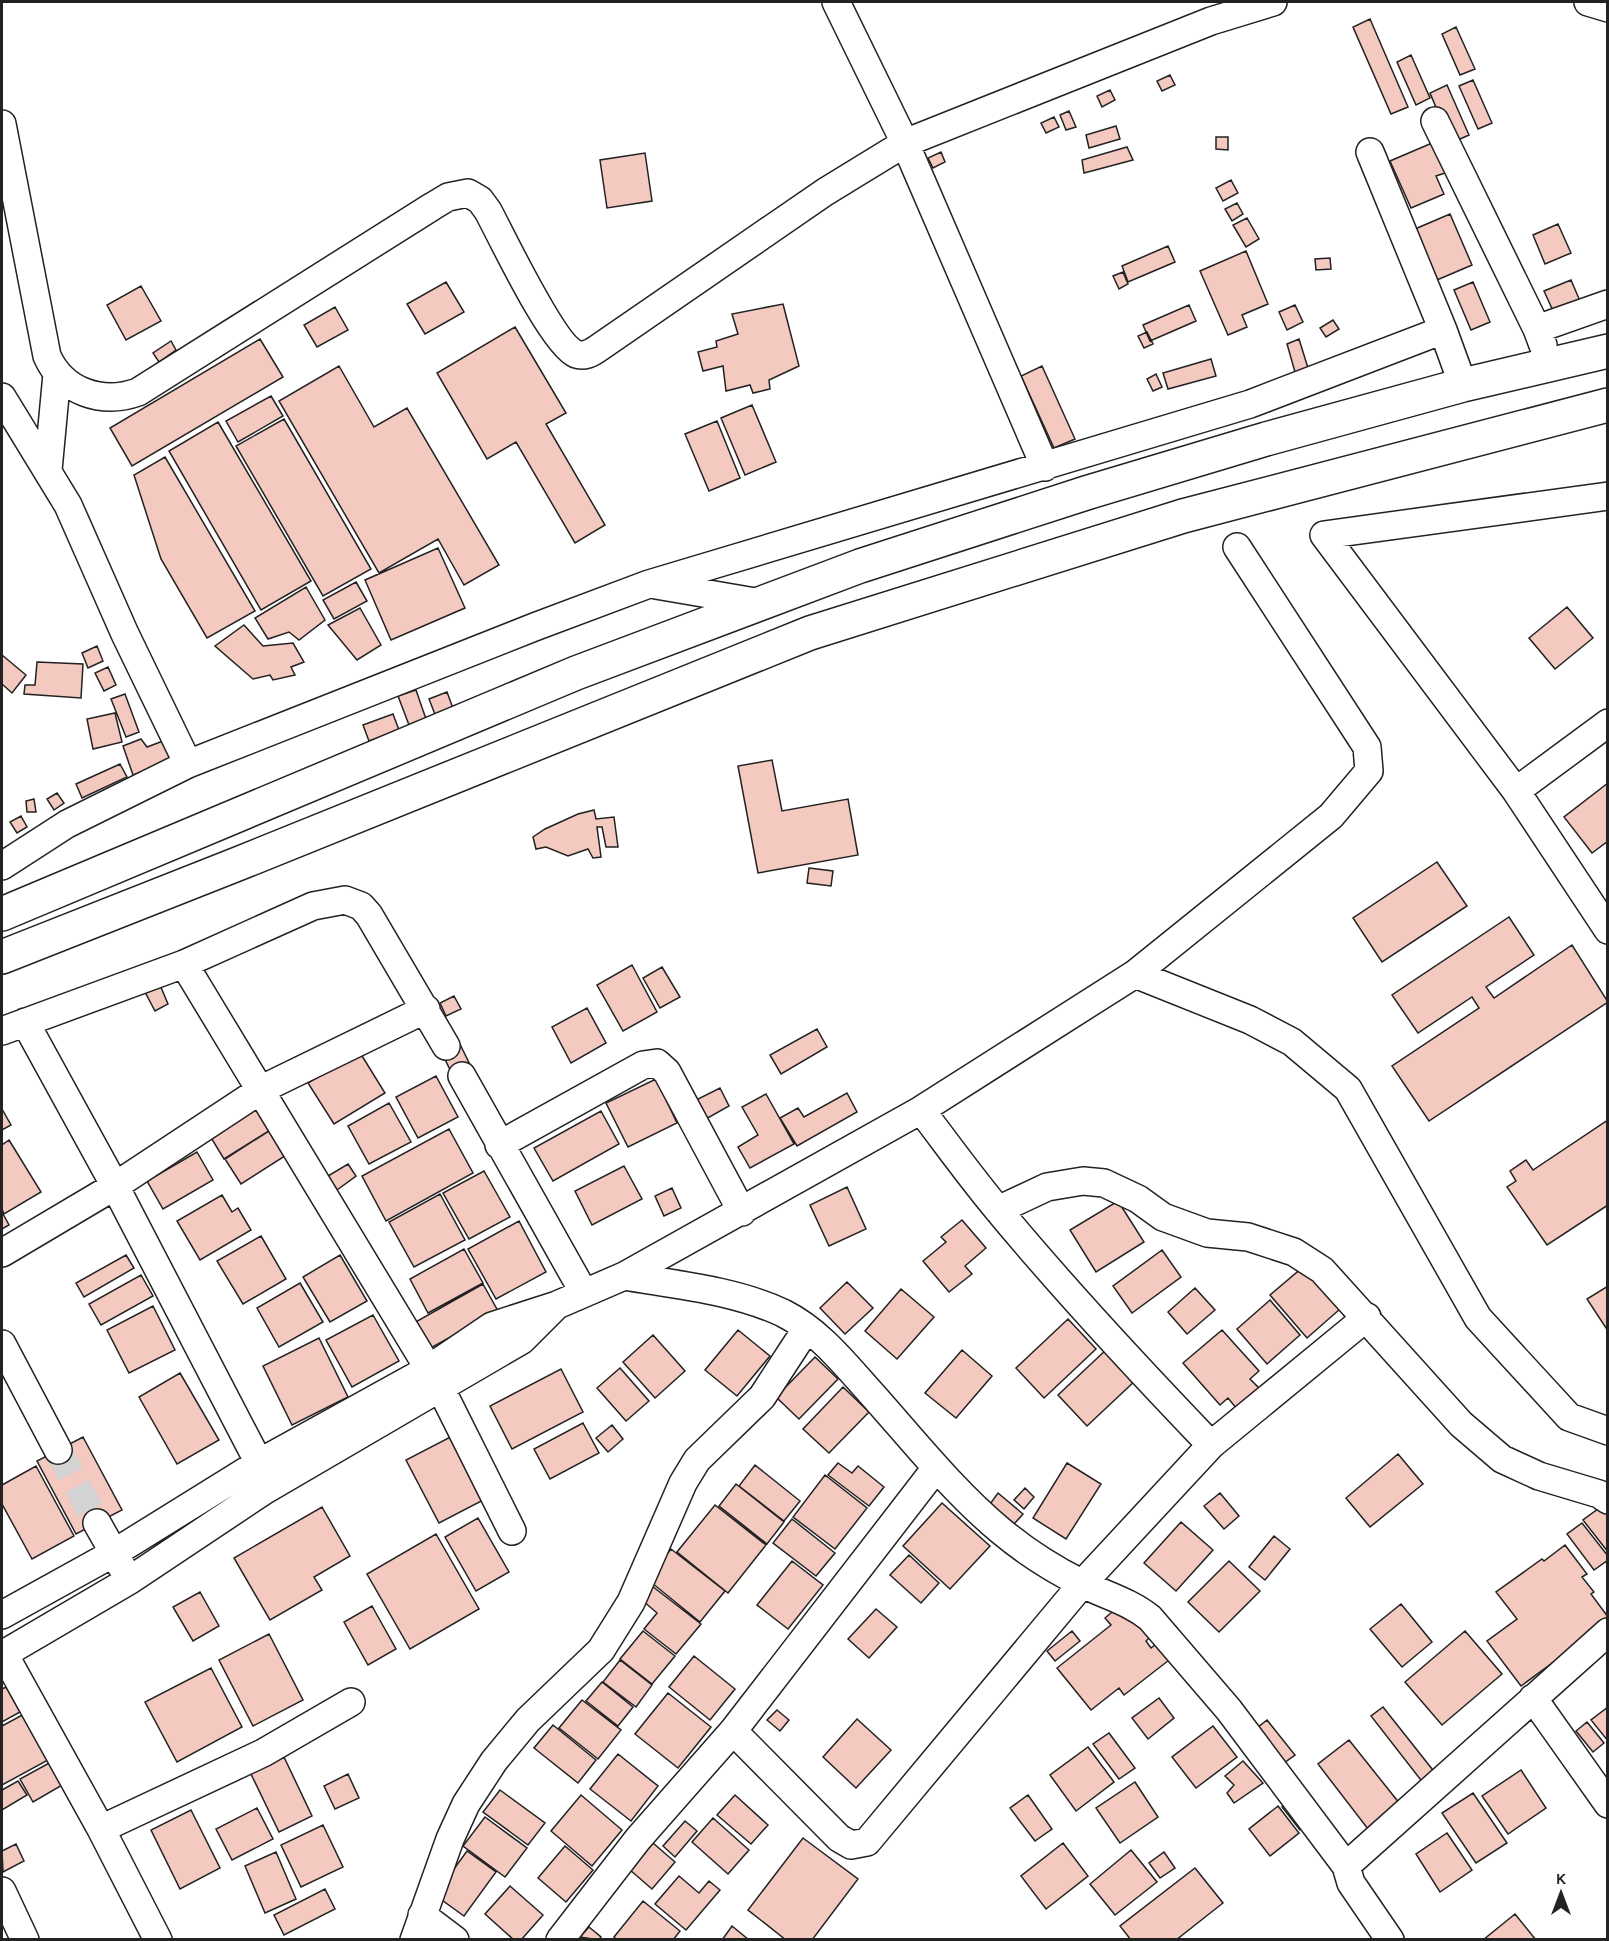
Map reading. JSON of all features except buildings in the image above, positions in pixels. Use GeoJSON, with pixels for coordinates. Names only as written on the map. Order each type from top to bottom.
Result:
{"type":"FeatureCollection","features":[{"type":"Feature","properties":{"kind":"highway"},"geometry":{"type":"LineString","coordinates":[[8,910],[576,673],[860,566],[1086,493],[1463,384],[1608,351]]}},
{"type":"Feature","properties":{"kind":"highway"},"geometry":{"type":"LineString","coordinates":[[7,957],[810,633],[1183,516],[1608,405]]}},
{"type":"Feature","properties":{"kind":"street"},"geometry":{"type":"LineString","coordinates":[[836,2],[904,143],[1045,466]]}},
{"type":"Feature","properties":{"kind":"street"},"geometry":{"type":"LineString","coordinates":[[2,124],[44,344],[57,374],[73,387],[100,397],[115,398],[138,392],[433,206],[448,197],[468,193],[480,200],[488,211],[528,287],[565,346],[575,354],[590,353],[806,205],[904,143],[1211,21],[1273,2]]}},
{"type":"Feature","properties":{"kind":"street"},"geometry":{"type":"LineString","coordinates":[[1588,2],[1608,8]]}},
{"type":"Feature","properties":{"kind":"street"},"geometry":{"type":"LineString","coordinates":[[1435,121],[1538,329],[1549,364]]}},
{"type":"Feature","properties":{"kind":"street"},"geometry":{"type":"LineString","coordinates":[[1370,152],[1463,384]]}},
{"type":"Feature","properties":{"kind":"street"},"geometry":{"type":"LineString","coordinates":[[1538,329],[1608,304]]}},
{"type":"Feature","properties":{"kind":"street"},"geometry":{"type":"LineString","coordinates":[[2,866],[67,824],[188,764],[443,661],[649,584],[1250,404],[1443,330]]}},
{"type":"Feature","properties":{"kind":"street"},"geometry":{"type":"LineString","coordinates":[[48,470],[57,374]]}},
{"type":"Feature","properties":{"kind":"street"},"geometry":{"type":"LineString","coordinates":[[2,397],[68,505],[124,634],[188,764]]}},
{"type":"Feature","properties":{"kind":"street"},"geometry":{"type":"LineString","coordinates":[[1605,919],[1516,791],[1324,535],[1608,496]]}},
{"type":"Feature","properties":{"kind":"street"},"geometry":{"type":"LineString","coordinates":[[2,1615],[114,1553],[259,1463],[522,1340],[556,1305],[624,1276],[921,1110],[1135,974],[1330,816],[1369,771],[1367,747],[1237,547]]}},
{"type":"Feature","properties":{"kind":"street"},"geometry":{"type":"LineString","coordinates":[[649,584],[761,603]]}},
{"type":"Feature","properties":{"kind":"street"},"geometry":{"type":"LineString","coordinates":[[1516,791],[1608,723]]}},
{"type":"Feature","properties":{"kind":"street"},"geometry":{"type":"LineString","coordinates":[[259,1463],[115,1185],[13,1026],[184,964],[313,906],[345,900],[361,906],[369,915],[446,1046]]}},
{"type":"Feature","properties":{"kind":"street"},"geometry":{"type":"LineString","coordinates":[[184,964],[262,1089],[434,1380],[512,1531]]}},
{"type":"Feature","properties":{"kind":"street"},"geometry":{"type":"LineString","coordinates":[[1135,974],[1250,1020],[1292,1042],[1348,1089],[1478,1318],[1569,1417],[1608,1431]]}},
{"type":"Feature","properties":{"kind":"street"},"geometry":{"type":"LineString","coordinates":[[2,1253],[115,1185],[262,1089],[426,1009]]}},
{"type":"Feature","properties":{"kind":"street"},"geometry":{"type":"LineString","coordinates":[[499,1144],[643,1065],[657,1063],[667,1072],[742,1212]]}},
{"type":"Feature","properties":{"kind":"street"},"geometry":{"type":"LineString","coordinates":[[462,1076],[584,1293]]}},
{"type":"Feature","properties":{"kind":"street"},"geometry":{"type":"LineString","coordinates":[[921,1110],[998,1210],[1132,1363],[1211,1445]]}},
{"type":"Feature","properties":{"kind":"street"},"geometry":{"type":"LineString","coordinates":[[998,1210],[1047,1187],[1083,1181],[1104,1183],[1138,1199],[1163,1218],[1207,1233],[1248,1237],[1294,1252],[1322,1270],[1367,1317],[1405,1363],[1461,1424],[1502,1459],[1539,1476],[1599,1494],[1608,1500]]}},
{"type":"Feature","properties":{"kind":"street"},"geometry":{"type":"LineString","coordinates":[[624,1276],[759,1303],[807,1328],[831,1349],[936,1468],[1003,1532],[1046,1563],[1082,1584],[1139,1609],[1150,1618],[1229,1710],[1346,1866],[1352,1883],[1390,1940]]}},
{"type":"Feature","properties":{"kind":"street"},"geometry":{"type":"LineString","coordinates":[[732,1731],[839,1838],[851,1845],[867,1842],[973,1711],[1082,1584],[1211,1445],[1367,1317]]}},
{"type":"Feature","properties":{"kind":"street"},"geometry":{"type":"LineString","coordinates":[[455,1940],[418,1927],[450,1839],[466,1804],[494,1761],[528,1720],[601,1650],[631,1602],[683,1483],[697,1460],[762,1397],[807,1328]]}},
{"type":"Feature","properties":{"kind":"street"},"geometry":{"type":"LineString","coordinates":[[2,1344],[58,1450]]}},
{"type":"Feature","properties":{"kind":"street"},"geometry":{"type":"LineString","coordinates":[[158,1940],[101,1829],[3,1654],[130,1580],[434,1380]]}},
{"type":"Feature","properties":{"kind":"street"},"geometry":{"type":"LineString","coordinates":[[560,1940],[638,1839],[732,1731],[936,1468]]}},
{"type":"Feature","properties":{"kind":"street"},"geometry":{"type":"LineString","coordinates":[[97,1523],[130,1580]]}},
{"type":"Feature","properties":{"kind":"street"},"geometry":{"type":"LineString","coordinates":[[1346,1866],[1608,1632]]}},
{"type":"Feature","properties":{"kind":"street"},"geometry":{"type":"LineString","coordinates":[[1533,1698],[1608,1804]]}},
{"type":"Feature","properties":{"kind":"street"},"geometry":{"type":"LineString","coordinates":[[101,1829],[263,1753],[351,1702]]}},
{"type":"Feature","properties":{"kind":"street"},"geometry":{"type":"LineString","coordinates":[[2,1891],[25,1940]]}},
{"type":"Feature","properties":{"kind":"tunnel"},"geometry":{"type":"LineString","coordinates":[[58,1450],[97,1523]]}}]}
